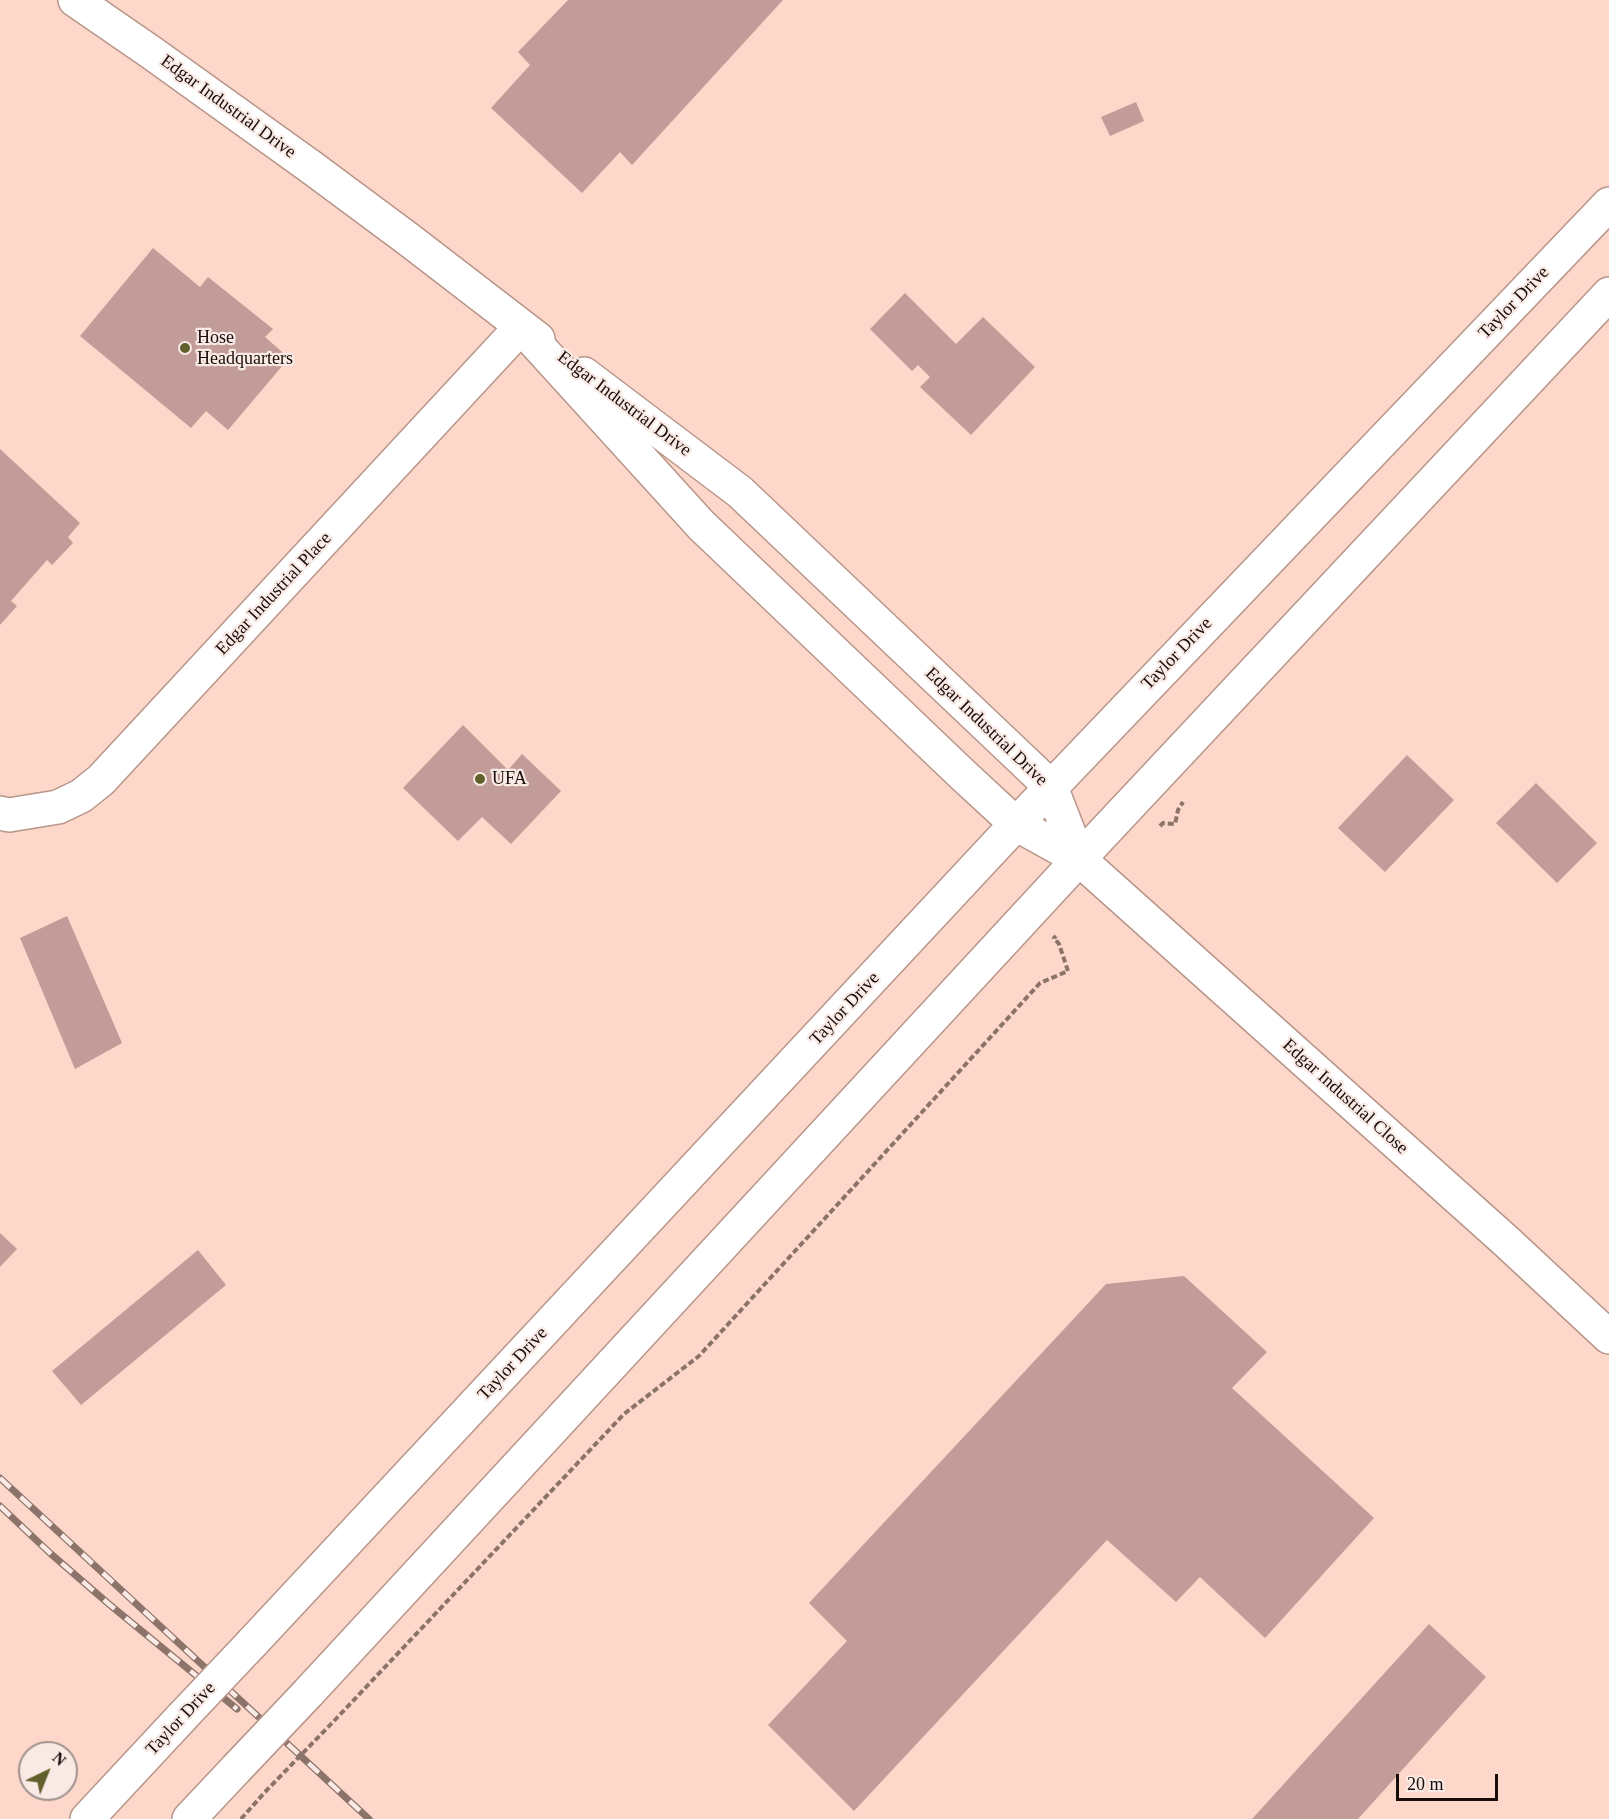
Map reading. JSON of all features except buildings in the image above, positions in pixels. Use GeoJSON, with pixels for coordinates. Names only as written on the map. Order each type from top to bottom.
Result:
{"type":"FeatureCollection","features":[{"type":"Feature","properties":{"kind":"main road","name":"Edgar Industrial Drive"},"geometry":{"type":"LineString","coordinates":[[75,0],[311,167],[740,492],[1051,787],[1079,859]]}},
{"type":"Feature","properties":{"kind":"main road","name":"Taylor Drive"},"geometry":{"type":"LineString","coordinates":[[87,1819],[1016,824],[1609,204]]}},
{"type":"Feature","properties":{"kind":"main road"},"geometry":{"type":"LineString","coordinates":[[189,1819],[1079,859],[1609,294]]}},
{"type":"Feature","properties":{"kind":"main road","name":"Edgar Industrial Drive"},"geometry":{"type":"LineString","coordinates":[[521,327],[701,525],[1016,824],[1079,859]]}},
{"type":"Feature","properties":{"kind":"main road","name":"Edgar Industrial Place"},"geometry":{"type":"LineString","coordinates":[[0,813],[9,815],[58,807],[81,796],[101,780],[521,327]]}},
{"type":"Feature","properties":{"kind":"main road","name":"Edgar Industrial Close"},"geometry":{"type":"LineString","coordinates":[[1079,859],[1507,1242],[1609,1337]]}},
{"type":"Feature","properties":{"kind":"path"},"geometry":{"type":"LineString","coordinates":[[241,1819],[624,1414],[699,1356],[1040,984],[1068,971],[1059,944],[1054,938]]}},
{"type":"Feature","properties":{"kind":"railway"},"geometry":{"type":"LineString","coordinates":[[0,1478],[369,1819]]}},
{"type":"Feature","properties":{"kind":"railway"},"geometry":{"type":"LineString","coordinates":[[0,1506],[110,1605],[237,1709]]}},
{"type":"Feature","properties":{"kind":"place","name":"Hose Headquarters"},"geometry":{"type":"Point","coordinates":[185,348]}},
{"type":"Feature","properties":{"kind":"place","name":"UFA"},"geometry":{"type":"Point","coordinates":[480,779]}}]}
